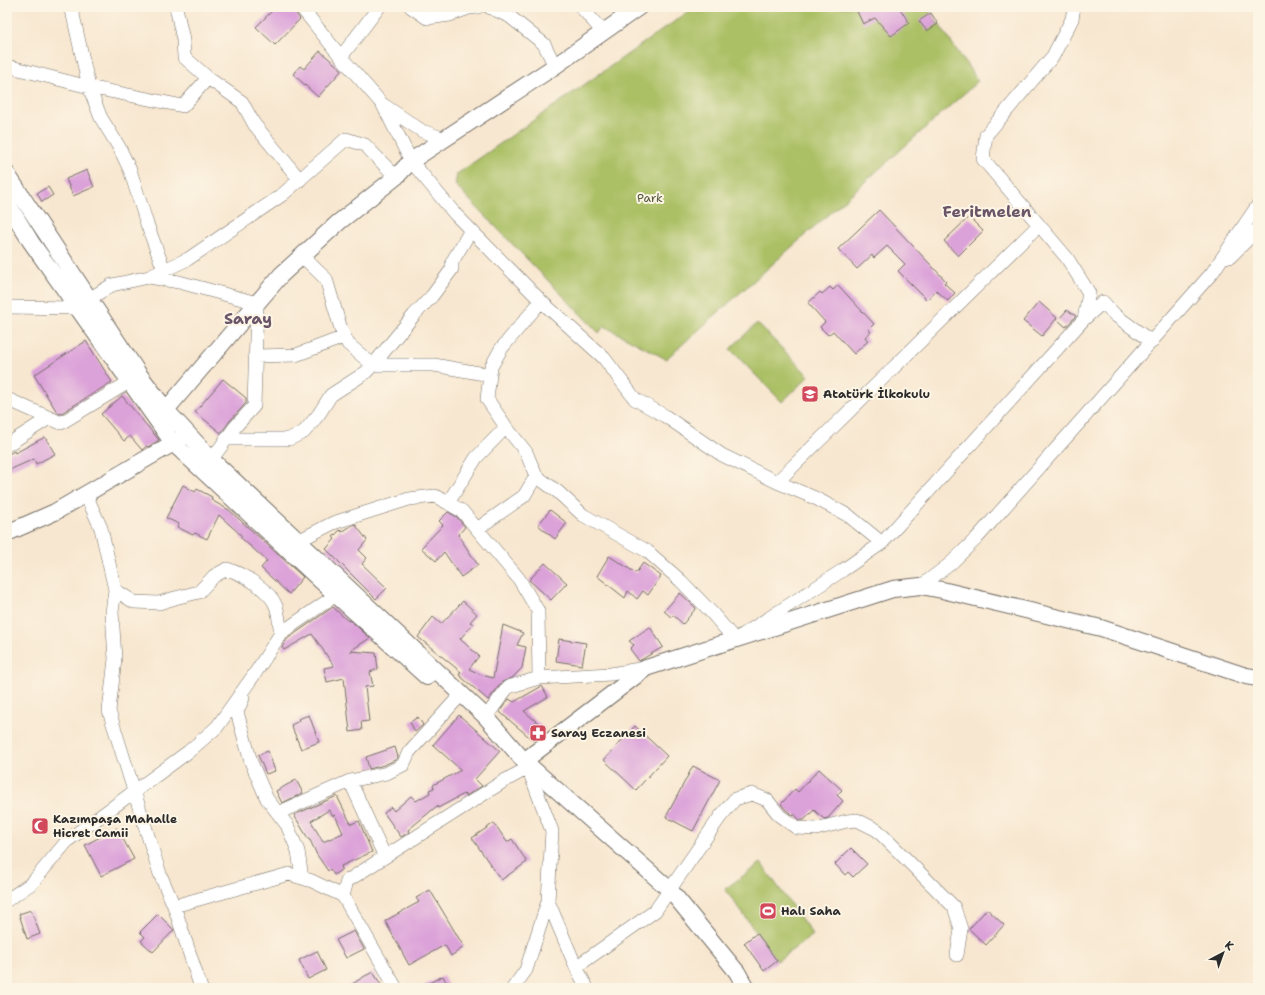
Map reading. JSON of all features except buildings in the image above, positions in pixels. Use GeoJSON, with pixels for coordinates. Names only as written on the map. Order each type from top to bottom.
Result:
{"type":"FeatureCollection","features":[{"type":"Feature","properties":{"kind":"street"},"geometry":{"type":"LineString","coordinates":[[69,7],[73,15],[89,87],[101,118],[119,147],[130,170],[147,224],[164,270]]}},
{"type":"Feature","properties":{"kind":"street"},"geometry":{"type":"LineString","coordinates":[[176,7],[183,40],[184,57],[208,78],[242,102],[254,124],[300,180]]}},
{"type":"Feature","properties":{"kind":"street"},"geometry":{"type":"LineString","coordinates":[[301,7],[341,57],[383,105],[411,161],[455,214],[541,301],[604,358],[635,399],[665,416],[722,455],[777,482],[815,498],[849,516],[882,543]]}},
{"type":"Feature","properties":{"kind":"street"},"geometry":{"type":"LineString","coordinates":[[341,57],[379,7]]}},
{"type":"Feature","properties":{"kind":"street"},"geometry":{"type":"LineString","coordinates":[[411,7],[427,18],[450,15],[469,8],[478,7]]}},
{"type":"Feature","properties":{"kind":"street"},"geometry":{"type":"LineString","coordinates":[[489,7],[509,16],[544,44],[555,66]]}},
{"type":"Feature","properties":{"kind":"street"},"geometry":{"type":"LineString","coordinates":[[581,7],[604,32]]}},
{"type":"Feature","properties":{"kind":"street"},"geometry":{"type":"LineString","coordinates":[[161,415],[281,275],[339,222],[396,177],[411,161],[555,66],[639,7]]}},
{"type":"Feature","properties":{"kind":"street"},"geometry":{"type":"LineString","coordinates":[[1074,7],[1072,19],[1053,56],[986,135],[983,159],[1067,258],[1090,293],[1084,319]]}},
{"type":"Feature","properties":{"kind":"street"},"geometry":{"type":"LineString","coordinates":[[7,66],[89,87],[183,106],[208,78]]}},
{"type":"Feature","properties":{"kind":"street"},"geometry":{"type":"LineString","coordinates":[[383,105],[422,131],[445,139]]}},
{"type":"Feature","properties":{"kind":"street"},"geometry":{"type":"LineString","coordinates":[[7,307],[83,303],[112,285],[148,277],[188,259],[282,196],[346,139],[365,145],[396,177]]}},
{"type":"Feature","properties":{"kind":"street"},"geometry":{"type":"LineString","coordinates":[[7,174],[83,303],[133,377],[161,415],[173,443],[207,465],[298,541],[486,717],[526,764],[670,890],[737,972],[746,988]]}},
{"type":"Feature","properties":{"kind":"street"},"geometry":{"type":"LineString","coordinates":[[7,203],[31,242],[83,303]]}},
{"type":"Feature","properties":{"kind":"street"},"geometry":{"type":"LineString","coordinates":[[1212,273],[1258,205]]}},
{"type":"Feature","properties":{"kind":"street"},"geometry":{"type":"LineString","coordinates":[[777,482],[1039,225]]}},
{"type":"Feature","properties":{"kind":"street"},"geometry":{"type":"LineString","coordinates":[[921,586],[950,564],[976,539],[1212,273],[1258,229]]}},
{"type":"Feature","properties":{"kind":"street"},"geometry":{"type":"LineString","coordinates":[[226,439],[289,439],[304,432],[331,395],[365,373],[414,314],[436,291],[452,269],[452,262],[471,230]]}},
{"type":"Feature","properties":{"kind":"street"},"geometry":{"type":"LineString","coordinates":[[302,256],[326,280],[344,337],[348,344],[374,364],[434,364],[490,375]]}},
{"type":"Feature","properties":{"kind":"street"},"geometry":{"type":"LineString","coordinates":[[148,277],[179,282],[257,303]]}},
{"type":"Feature","properties":{"kind":"street"},"geometry":{"type":"LineString","coordinates":[[541,301],[501,349],[491,367],[487,399],[506,427],[526,452],[536,476],[558,492],[583,515],[647,551],[681,581],[712,613],[735,640]]}},
{"type":"Feature","properties":{"kind":"street"},"geometry":{"type":"LineString","coordinates":[[735,640],[882,543],[1084,319],[1103,302],[1114,315],[1152,342]]}},
{"type":"Feature","properties":{"kind":"street"},"geometry":{"type":"LineString","coordinates":[[207,465],[235,427],[254,406],[257,303]]}},
{"type":"Feature","properties":{"kind":"street"},"geometry":{"type":"LineString","coordinates":[[255,356],[296,355],[344,337]]}},
{"type":"Feature","properties":{"kind":"street"},"geometry":{"type":"LineString","coordinates":[[7,399],[61,423],[133,377]]}},
{"type":"Feature","properties":{"kind":"street"},"geometry":{"type":"LineString","coordinates":[[161,415],[188,434],[207,465],[336,595],[430,679],[456,700],[486,717]]}},
{"type":"Feature","properties":{"kind":"street"},"geometry":{"type":"LineString","coordinates":[[7,445],[49,418]]}},
{"type":"Feature","properties":{"kind":"street"},"geometry":{"type":"LineString","coordinates":[[448,503],[476,458],[506,427]]}},
{"type":"Feature","properties":{"kind":"street"},"geometry":{"type":"LineString","coordinates":[[7,533],[55,512],[188,434]]}},
{"type":"Feature","properties":{"kind":"street"},"geometry":{"type":"LineString","coordinates":[[477,529],[524,496],[536,476]]}},
{"type":"Feature","properties":{"kind":"street"},"geometry":{"type":"LineString","coordinates":[[86,495],[101,528],[115,590],[112,612],[115,659],[109,711],[160,874],[174,906],[201,988]]}},
{"type":"Feature","properties":{"kind":"street"},"geometry":{"type":"LineString","coordinates":[[298,541],[333,524],[410,499],[435,496],[448,503],[462,511],[519,579],[538,611],[539,678]]}},
{"type":"Feature","properties":{"kind":"street"},"geometry":{"type":"LineString","coordinates":[[115,590],[134,602],[158,604],[200,592],[214,576],[227,569],[237,572],[261,587],[275,605],[281,633]]}},
{"type":"Feature","properties":{"kind":"street"},"geometry":{"type":"LineString","coordinates":[[486,717],[508,687],[539,678],[611,674],[646,668],[893,589],[921,586],[1101,628],[1246,676],[1258,678]]}},
{"type":"Feature","properties":{"kind":"street"},"geometry":{"type":"LineString","coordinates":[[7,900],[32,883],[68,840],[188,752],[217,727],[281,633],[336,595]]}},
{"type":"Feature","properties":{"kind":"street"},"geometry":{"type":"LineString","coordinates":[[343,896],[347,881],[504,781],[646,668]]}},
{"type":"Feature","properties":{"kind":"street"},"geometry":{"type":"LineString","coordinates":[[248,683],[237,712],[251,762],[267,799],[287,825],[298,851],[302,878]]}},
{"type":"Feature","properties":{"kind":"street"},"geometry":{"type":"LineString","coordinates":[[278,813],[350,781],[387,773],[403,765],[409,752],[456,700]]}},
{"type":"Feature","properties":{"kind":"street"},"geometry":{"type":"LineString","coordinates":[[513,988],[526,970],[548,901],[552,831],[526,764]]}},
{"type":"Feature","properties":{"kind":"street"},"geometry":{"type":"LineString","coordinates":[[350,781],[385,857]]}},
{"type":"Feature","properties":{"kind":"street"},"geometry":{"type":"LineString","coordinates":[[576,967],[655,911],[697,848],[720,817],[735,799],[752,794],[767,800],[780,816],[797,828],[816,829],[857,820],[877,830],[954,907],[961,929],[957,955]]}},
{"type":"Feature","properties":{"kind":"street"},"geometry":{"type":"LineString","coordinates":[[174,906],[289,874],[312,881],[343,896],[396,988]]}},
{"type":"Feature","properties":{"kind":"street"},"geometry":{"type":"LineString","coordinates":[[548,901],[576,967],[587,988]]}},
{"type":"Feature","properties":{"kind":"green space","name":"Park"},"geometry":{"type":"Polygon","coordinates":[[[695,7],[927,7],[978,81],[666,359],[604,326],[599,333],[455,185],[457,174],[695,7]]]}},
{"type":"Feature","properties":{"kind":"green space"},"geometry":{"type":"Polygon","coordinates":[[[757,323],[809,376],[782,402],[730,349],[757,323]]]}},
{"type":"Feature","properties":{"kind":"green space","name":"Halı Saha"},"geometry":{"type":"Polygon","coordinates":[[[761,863],[813,935],[777,961],[725,889],[761,863]]]}},
{"type":"Feature","properties":{"kind":"place","name":"Atatürk İlkokulu"},"geometry":{"type":"Point","coordinates":[810,394]}},
{"type":"Feature","properties":{"kind":"place","name":"Saray Eczanesi"},"geometry":{"type":"Point","coordinates":[538,733]}},
{"type":"Feature","properties":{"kind":"place","name":"Kazımpaşa Mahalle Hicret Camii"},"geometry":{"type":"Point","coordinates":[40,826]}},
{"type":"Feature","properties":{"kind":"place","name":"Halı Saha"},"geometry":{"type":"Point","coordinates":[768,911]}},
{"type":"Feature","properties":{"kind":"district","name":"Feritmelen"},"geometry":{"type":"Point","coordinates":[987,211]}},
{"type":"Feature","properties":{"kind":"district","name":"Saray"},"geometry":{"type":"Point","coordinates":[248,318]}}]}
